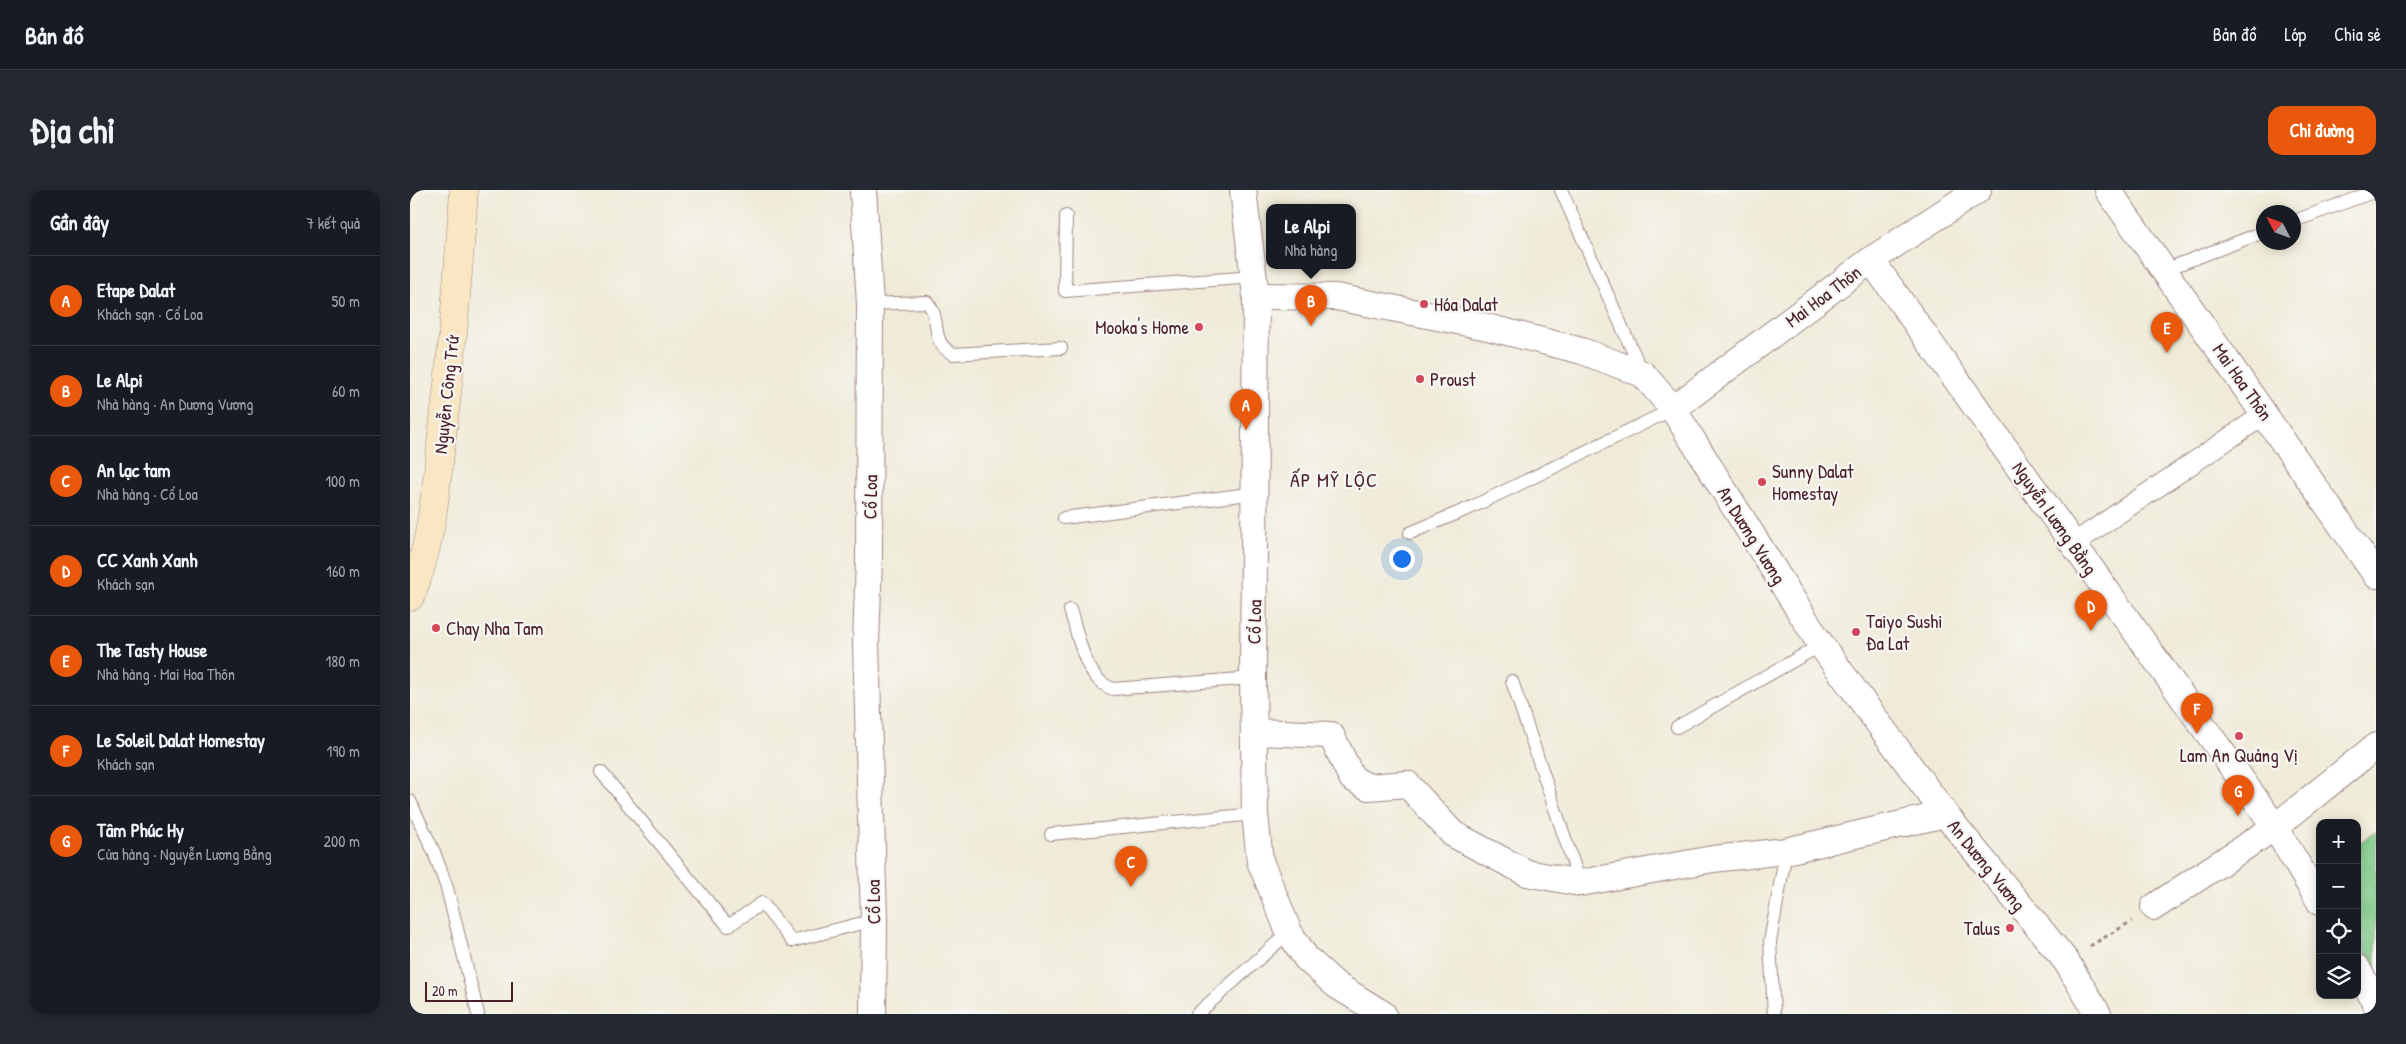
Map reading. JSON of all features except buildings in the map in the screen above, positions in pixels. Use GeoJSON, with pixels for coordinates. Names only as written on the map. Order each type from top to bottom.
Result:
{"type":"FeatureCollection","features":[{"type":"Feature","properties":{"kind":"main road","name":"Nguyễn Công Trứ"},"geometry":{"type":"LineString","coordinates":[[410,597],[428,548],[433,512],[450,370],[464,190]]}},
{"type":"Feature","properties":{"kind":"street","name":"Cổ Loa"},"geometry":{"type":"LineString","coordinates":[[863,190],[870,304],[870,551],[866,643],[874,920],[873,1014]]}},
{"type":"Feature","properties":{"kind":"street","name":"Cổ Loa"},"geometry":{"type":"LineString","coordinates":[[1243,190],[1255,286],[1256,493],[1253,678],[1255,814],[1260,861],[1289,932],[1306,958],[1336,986],[1377,1013]]}},
{"type":"Feature","properties":{"kind":"street","name":"Mai Hoa Thôn"},"geometry":{"type":"LineString","coordinates":[[1673,409],[1871,260],[1978,190]]}},
{"type":"Feature","properties":{"kind":"street","name":"Mai Hoa Thôn"},"geometry":{"type":"LineString","coordinates":[[2108,190],[2376,575]]}},
{"type":"Feature","properties":{"kind":"street","name":"Nguyễn Lương Bằng"},"geometry":{"type":"LineString","coordinates":[[1871,260],[2275,827],[2316,895]]}},
{"type":"Feature","properties":{"kind":"street","name":"An Dương Vương"},"geometry":{"type":"LineString","coordinates":[[1255,286],[1336,297],[1483,326],[1582,351],[1643,374],[1673,409],[1821,645],[1945,814],[2066,962],[2098,1014]]}},
{"type":"Feature","properties":{"kind":"street"},"geometry":{"type":"LineString","coordinates":[[2073,544],[2265,414]]}},
{"type":"Feature","properties":{"kind":"street"},"geometry":{"type":"LineString","coordinates":[[1255,732],[1330,736],[1352,778],[1368,787],[1407,784],[1453,834],[1528,873],[1580,883],[1713,859],[1786,851],[1945,814]]}},
{"type":"Feature","properties":{"kind":"street"},"geometry":{"type":"LineString","coordinates":[[2154,907],[2275,827],[2376,746]]}},
{"type":"Feature","properties":{"kind":"street"},"geometry":{"type":"LineString","coordinates":[[2361,976],[2376,1004]]}},
{"type":"Feature","properties":{"kind":"lane"},"geometry":{"type":"LineString","coordinates":[[1561,190],[1643,374]]}},
{"type":"Feature","properties":{"kind":"lane"},"geometry":{"type":"LineString","coordinates":[[2301,218],[2376,190]]}},
{"type":"Feature","properties":{"kind":"lane"},"geometry":{"type":"LineString","coordinates":[[1066,216],[1065,291],[1255,286]]}},
{"type":"Feature","properties":{"kind":"lane"},"geometry":{"type":"LineString","coordinates":[[2164,270],[2256,235]]}},
{"type":"Feature","properties":{"kind":"lane"},"geometry":{"type":"LineString","coordinates":[[870,304],[927,302],[932,308],[939,342],[943,348],[953,354],[1061,348]]}},
{"type":"Feature","properties":{"kind":"lane"},"geometry":{"type":"LineString","coordinates":[[1410,533],[1472,507],[1673,409]]}},
{"type":"Feature","properties":{"kind":"lane"},"geometry":{"type":"LineString","coordinates":[[1064,518],[1256,493]]}},
{"type":"Feature","properties":{"kind":"lane"},"geometry":{"type":"LineString","coordinates":[[1070,610],[1095,678],[1104,686],[1113,690],[1253,678]]}},
{"type":"Feature","properties":{"kind":"lane"},"geometry":{"type":"LineString","coordinates":[[1677,727],[1821,645]]}},
{"type":"Feature","properties":{"kind":"lane"},"geometry":{"type":"LineString","coordinates":[[1512,681],[1580,883]]}},
{"type":"Feature","properties":{"kind":"lane"},"geometry":{"type":"LineString","coordinates":[[601,772],[728,926],[762,903],[792,942],[874,920]]}},
{"type":"Feature","properties":{"kind":"lane"},"geometry":{"type":"LineString","coordinates":[[410,802],[434,852],[447,888],[478,1014]]}},
{"type":"Feature","properties":{"kind":"lane"},"geometry":{"type":"LineString","coordinates":[[1051,834],[1255,814]]}},
{"type":"Feature","properties":{"kind":"lane"},"geometry":{"type":"LineString","coordinates":[[1774,1014],[1770,942],[1786,851]]}},
{"type":"Feature","properties":{"kind":"lane"},"geometry":{"type":"LineString","coordinates":[[1197,1014],[1289,932]]}},
{"type":"Feature","properties":{"kind":"path"},"geometry":{"type":"LineString","coordinates":[[2066,962],[2154,907]]}},
{"type":"Feature","properties":{"kind":"green space"},"geometry":{"type":"Polygon","coordinates":[[[2376,831],[2376,970],[2361,943],[2361,842],[2376,831]]]}},
{"type":"Feature","properties":{"kind":"place","name":"Hóa Dalat"},"geometry":{"type":"Point","coordinates":[1424,304]}},
{"type":"Feature","properties":{"kind":"place","name":"Le Alpi"},"geometry":{"type":"Point","coordinates":[1311,326]}},
{"type":"Feature","properties":{"kind":"place","name":"Mooka's Home"},"geometry":{"type":"Point","coordinates":[1199,327]}},
{"type":"Feature","properties":{"kind":"place","name":"The Tasty House"},"geometry":{"type":"Point","coordinates":[2167,353]}},
{"type":"Feature","properties":{"kind":"place","name":"Proust"},"geometry":{"type":"Point","coordinates":[1420,379]}},
{"type":"Feature","properties":{"kind":"place","name":"Etape Dalat"},"geometry":{"type":"Point","coordinates":[1246,430]}},
{"type":"Feature","properties":{"kind":"place","name":"Sunny Dalat Homestay"},"geometry":{"type":"Point","coordinates":[1762,482]}},
{"type":"Feature","properties":{"kind":"place","name":"Chay Nha Tam"},"geometry":{"type":"Point","coordinates":[436,628]}},
{"type":"Feature","properties":{"kind":"place","name":"CC Xanh Xanh"},"geometry":{"type":"Point","coordinates":[2091,631]}},
{"type":"Feature","properties":{"kind":"place","name":"Taiyo Sushi Đa Lat"},"geometry":{"type":"Point","coordinates":[1856,632]}},
{"type":"Feature","properties":{"kind":"place","name":"Le Soleil Dalat Homestay"},"geometry":{"type":"Point","coordinates":[2197,734]}},
{"type":"Feature","properties":{"kind":"place","name":"Lam An Quảng Vị"},"geometry":{"type":"Point","coordinates":[2239,736]}},
{"type":"Feature","properties":{"kind":"place","name":"Tâm Phúc Hy"},"geometry":{"type":"Point","coordinates":[2238,816]}},
{"type":"Feature","properties":{"kind":"place","name":"An lạc tam"},"geometry":{"type":"Point","coordinates":[1131,887]}},
{"type":"Feature","properties":{"kind":"place","name":"Talus"},"geometry":{"type":"Point","coordinates":[2010,928]}},
{"type":"Feature","properties":{"kind":"district","name":"ẤP MỸ LỘC"},"geometry":{"type":"Point","coordinates":[1334,479]}}]}
